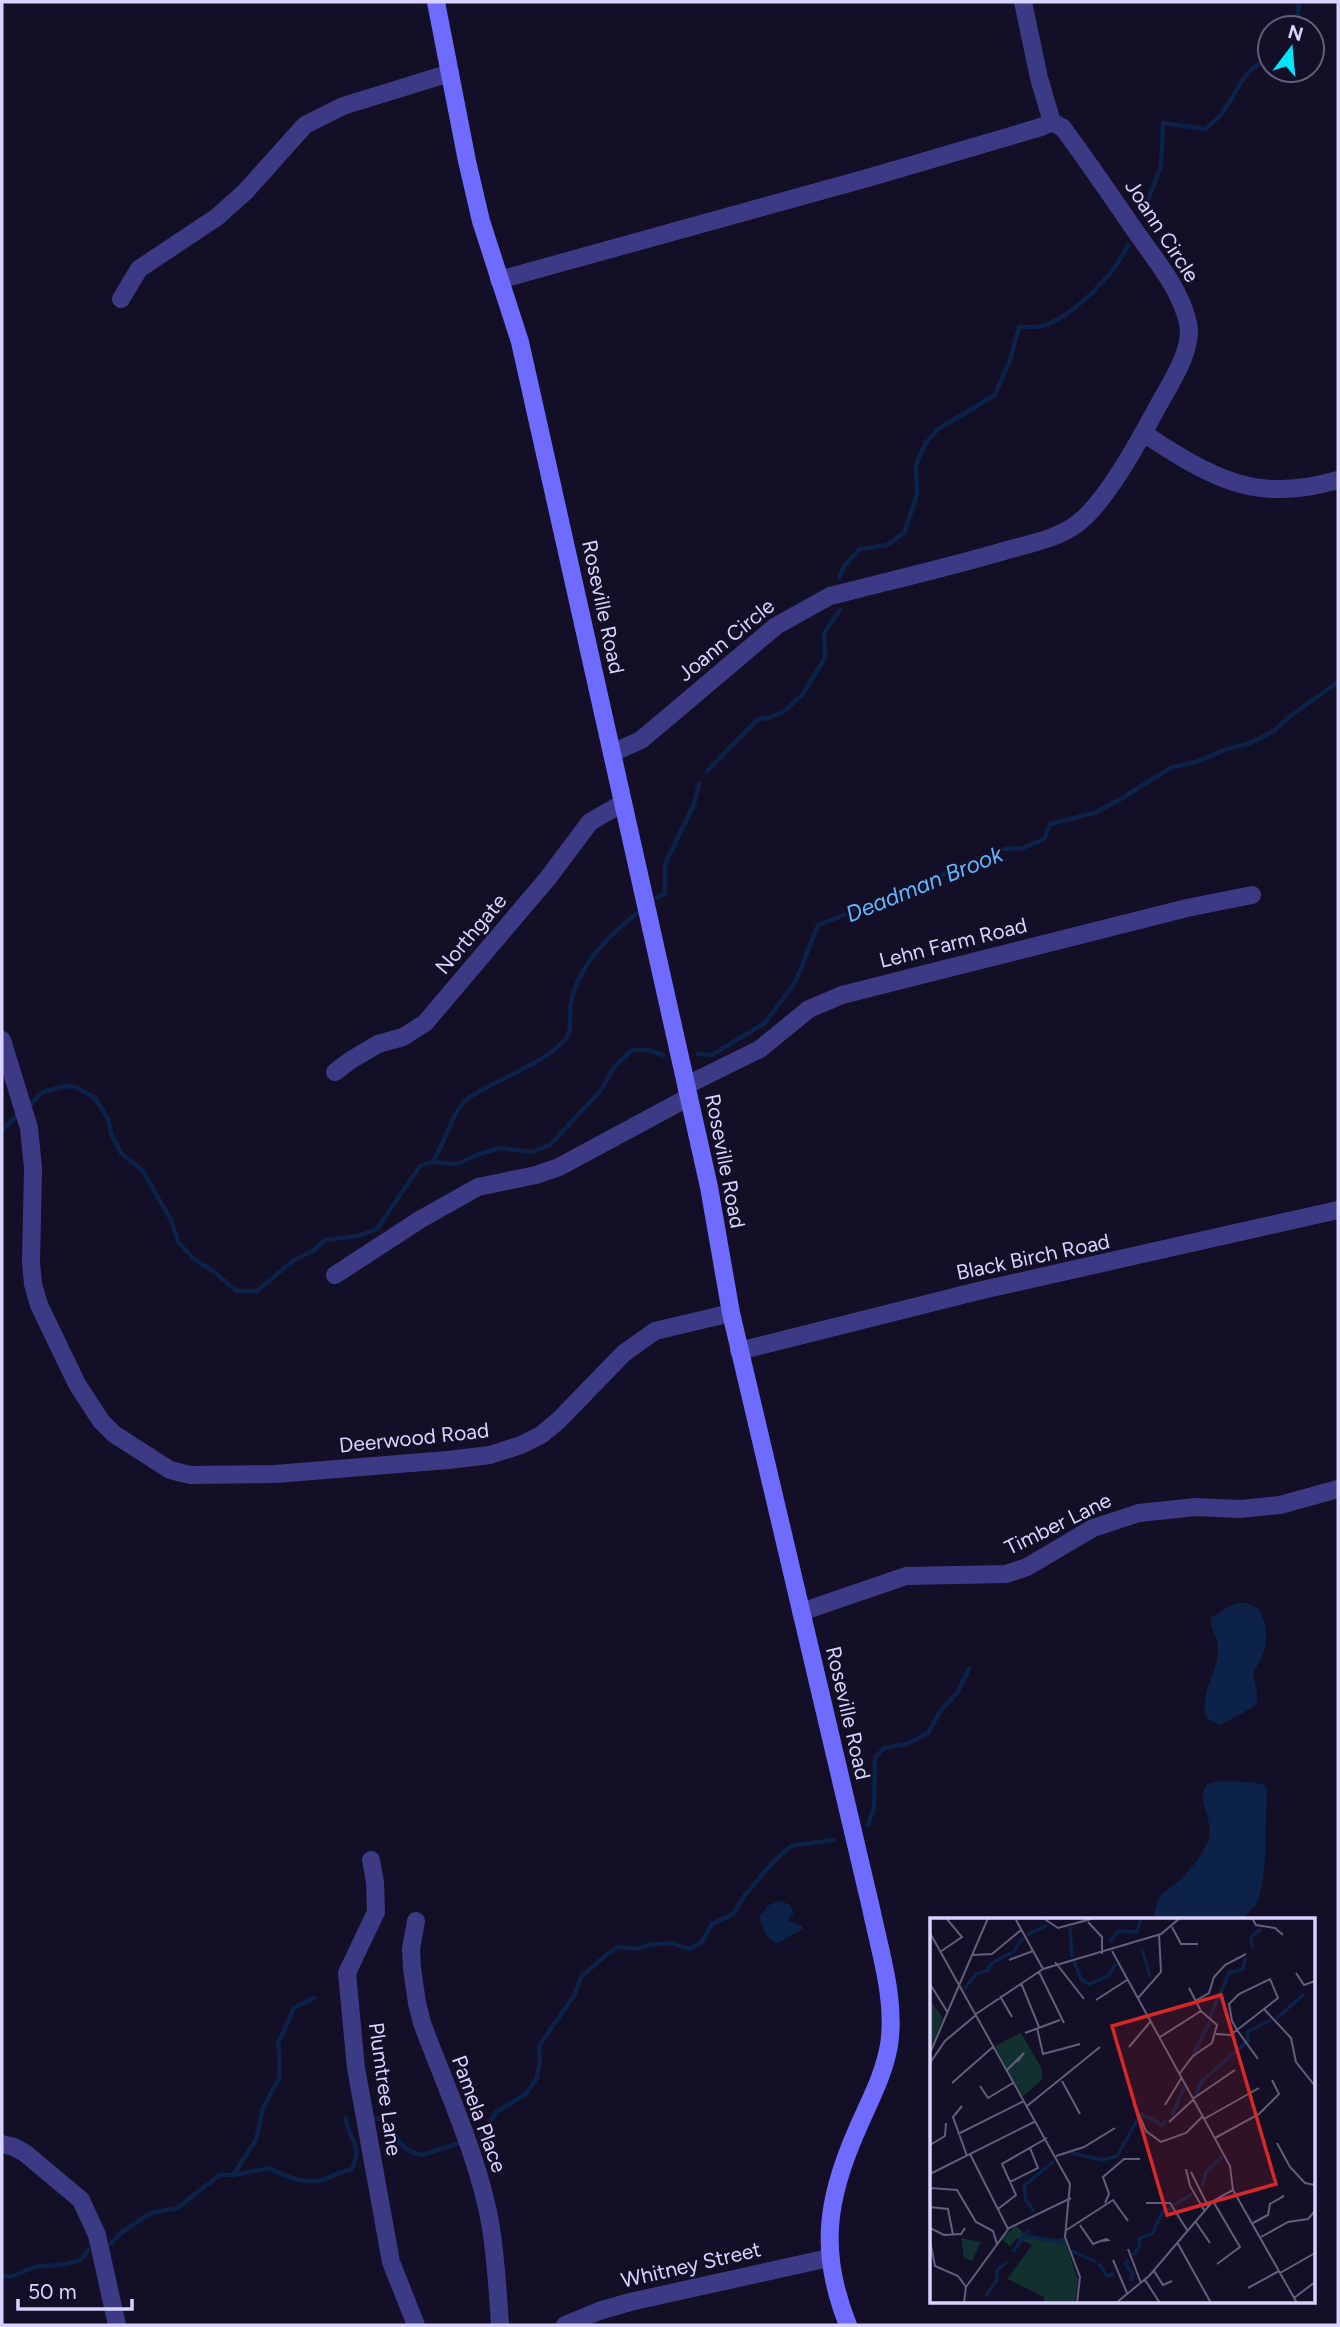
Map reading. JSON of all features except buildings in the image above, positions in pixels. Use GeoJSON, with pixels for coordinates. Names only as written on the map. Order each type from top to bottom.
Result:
{"type":"FeatureCollection","features":[{"type":"Feature","properties":{"kind":"street","name":"Roseville Road"},"geometry":{"type":"LineString","coordinates":[[436,2],[467,161],[499,280],[520,342],[709,1187],[739,1351],[871,1908],[888,1993],[891,2029],[886,2058],[846,2156],[828,2233],[834,2286],[848,2325]]}},
{"type":"Feature","properties":{"kind":"street"},"geometry":{"type":"LineString","coordinates":[[499,280],[871,177],[1052,122],[1039,78],[1023,2]]}},
{"type":"Feature","properties":{"kind":"street"},"geometry":{"type":"LineString","coordinates":[[121,299],[139,269],[217,217],[246,191],[305,125],[343,106],[450,73]]}},
{"type":"Feature","properties":{"kind":"street","name":"Joann Circle"},"geometry":{"type":"LineString","coordinates":[[612,753],[641,740],[776,626],[811,604],[830,596],[1030,544],[1077,524],[1092,510],[1143,433],[1184,356],[1189,327],[1175,288],[1158,261],[1063,128],[1052,122]]}},
{"type":"Feature","properties":{"kind":"street"},"geometry":{"type":"LineString","coordinates":[[1143,433],[1203,470],[1228,481],[1257,488],[1298,489],[1338,480]]}},
{"type":"Feature","properties":{"kind":"street","name":"Northgate"},"geometry":{"type":"LineString","coordinates":[[335,1072],[351,1059],[378,1044],[403,1037],[425,1023],[548,878],[590,822],[623,803]]}},
{"type":"Feature","properties":{"kind":"street","name":"Lehn Farm Road"},"geometry":{"type":"LineString","coordinates":[[335,1275],[421,1219],[478,1187],[536,1175],[559,1167],[760,1049],[809,1009],[842,995],[1174,911],[1252,895]]}},
{"type":"Feature","properties":{"kind":"street","name":"Deerwood Road"},"geometry":{"type":"LineString","coordinates":[[2,1040],[29,1128],[33,1168],[31,1263],[39,1305],[90,1407],[114,1434],[178,1473],[275,1474],[490,1455],[541,1435],[624,1353],[655,1331],[731,1313]]}},
{"type":"Feature","properties":{"kind":"street","name":"Black Birch Road"},"geometry":{"type":"LineString","coordinates":[[739,1351],[978,1291],[1338,1210]]}},
{"type":"Feature","properties":{"kind":"street","name":"Timber Lane"},"geometry":{"type":"LineString","coordinates":[[801,1612],[906,1576],[1006,1574],[1027,1567],[1093,1528],[1139,1513],[1196,1507],[1280,1505],[1338,1489]]}},
{"type":"Feature","properties":{"kind":"street","name":"Plumtree Lane"},"geometry":{"type":"LineString","coordinates":[[372,1860],[376,1912],[347,1973],[356,2068],[391,2262],[416,2325]]}},
{"type":"Feature","properties":{"kind":"street","name":"Pamela Place"},"geometry":{"type":"LineString","coordinates":[[416,1921],[411,1949],[417,2003],[476,2166],[491,2227],[500,2325]]}},
{"type":"Feature","properties":{"kind":"street"},"geometry":{"type":"LineString","coordinates":[[2,2144],[25,2153],[81,2200],[97,2235],[117,2325]]}},
{"type":"Feature","properties":{"kind":"street","name":"Whitney Street"},"geometry":{"type":"LineString","coordinates":[[570,2324],[599,2311],[630,2302],[829,2258]]}},
{"type":"Feature","properties":{"kind":"water"},"geometry":{"type":"Polygon","coordinates":[[[1238,1603],[1247,1603],[1259,1609],[1264,1620],[1264,1651],[1254,1672],[1257,1700],[1250,1708],[1219,1725],[1206,1718],[1205,1707],[1218,1651],[1211,1618],[1238,1603]]]}},
{"type":"Feature","properties":{"kind":"water"},"geometry":{"type":"Polygon","coordinates":[[[1221,1781],[1249,1782],[1263,1784],[1267,1790],[1265,1859],[1258,1900],[1243,1918],[1153,1918],[1160,1896],[1190,1870],[1208,1841],[1210,1833],[1203,1798],[1207,1784],[1221,1781]]]}},
{"type":"Feature","properties":{"kind":"water"},"geometry":{"type":"Polygon","coordinates":[[[779,1901],[789,1904],[794,1913],[787,1920],[802,1926],[803,1929],[778,1943],[768,1937],[759,1916],[769,1905],[779,1901]]]}},
{"type":"Feature","properties":{"kind":"waterway"},"geometry":{"type":"LineString","coordinates":[[1298,14],[1299,2]]}},
{"type":"Feature","properties":{"kind":"waterway"},"geometry":{"type":"LineString","coordinates":[[1143,213],[1161,166],[1163,123],[1205,129],[1220,115],[1241,82],[1256,66]]}},
{"type":"Feature","properties":{"kind":"waterway"},"geometry":{"type":"LineString","coordinates":[[839,578],[844,566],[860,549],[887,545],[904,533],[917,495],[916,465],[925,444],[938,429],[995,395],[1011,357],[1019,327],[1046,325],[1070,312],[1104,280],[1128,245]]}},
{"type":"Feature","properties":{"kind":"waterway"},"geometry":{"type":"LineString","coordinates":[[707,771],[758,719],[783,712],[802,695],[825,658],[824,633],[840,610]]}},
{"type":"Feature","properties":{"kind":"waterway","name":"Deadman Brook"},"geometry":{"type":"LineString","coordinates":[[698,1054],[712,1055],[765,1023],[796,981],[818,925],[862,908],[908,895],[960,865],[1003,849],[1023,848],[1044,839],[1050,824],[1094,813],[1172,767],[1196,762],[1250,743],[1274,731],[1338,682]]}},
{"type":"Feature","properties":{"kind":"waterway"},"geometry":{"type":"LineString","coordinates":[[657,898],[665,893],[665,864],[694,804],[699,784]]}},
{"type":"Feature","properties":{"kind":"waterway"},"geometry":{"type":"LineString","coordinates":[[432,1162],[465,1101],[539,1060],[561,1044],[569,1032],[571,1003],[580,977],[595,953],[636,914]]}},
{"type":"Feature","properties":{"kind":"waterway","name":"Deadman Brook"},"geometry":{"type":"LineString","coordinates":[[29,1107],[46,1091],[69,1086],[95,1098],[108,1119],[111,1134],[121,1153],[143,1171],[172,1222],[178,1242],[194,1259],[237,1291],[257,1291],[293,1261],[314,1250],[325,1240],[358,1236],[377,1229],[420,1166],[431,1162],[457,1164],[500,1148],[532,1152],[550,1145],[602,1089],[614,1067],[632,1050],[648,1050],[663,1055]]}},
{"type":"Feature","properties":{"kind":"waterway","name":"Deadman Brook"},"geometry":{"type":"LineString","coordinates":[[2,1130],[19,1114]]}},
{"type":"Feature","properties":{"kind":"waterway"},"geometry":{"type":"LineString","coordinates":[[868,1825],[874,1807],[875,1758],[884,1748],[907,1744],[928,1733],[941,1710],[957,1693],[969,1669]]}},
{"type":"Feature","properties":{"kind":"waterway"},"geometry":{"type":"LineString","coordinates":[[481,2137],[496,2112],[526,2094],[537,2078],[539,2046],[575,1994],[581,1977],[606,1955],[618,1947],[636,1949],[673,1943],[689,1949],[701,1943],[712,1924],[733,1914],[745,1895],[774,1861],[791,1846],[833,1840]]}},
{"type":"Feature","properties":{"kind":"waterway"},"geometry":{"type":"LineString","coordinates":[[233,2175],[256,2140],[263,2108],[279,2079],[278,2044],[294,2008],[314,1998]]}},
{"type":"Feature","properties":{"kind":"waterway"},"geometry":{"type":"LineString","coordinates":[[110,2244],[122,2232],[151,2213],[177,2208],[220,2175],[270,2168],[311,2182],[352,2169],[356,2147],[346,2118]]}},
{"type":"Feature","properties":{"kind":"waterway"},"geometry":{"type":"LineString","coordinates":[[370,2118],[383,2119],[392,2128],[399,2142],[409,2151],[422,2155],[459,2143]]}},
{"type":"Feature","properties":{"kind":"waterway"},"geometry":{"type":"LineString","coordinates":[[2,2276],[10,2277],[35,2267],[81,2260],[88,2250]]}}]}
